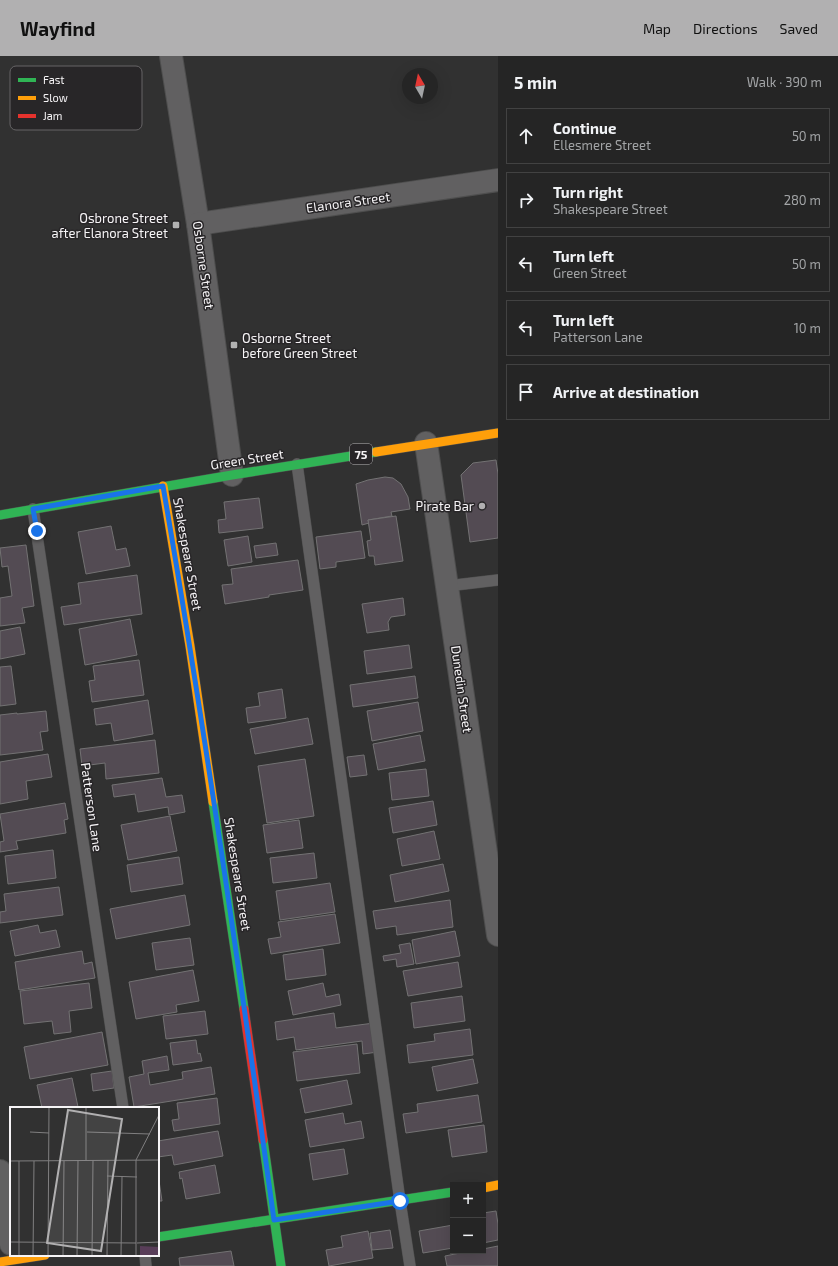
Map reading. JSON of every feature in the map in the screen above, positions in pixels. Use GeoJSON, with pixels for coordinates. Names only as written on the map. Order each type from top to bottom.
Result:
{"type":"FeatureCollection","features":[{"type":"Feature","properties":{"kind":"street","name":"Osborne Street"},"geometry":{"type":"LineString","coordinates":[[171,56],[198,224],[232,475]]}},
{"type":"Feature","properties":{"kind":"street","name":"Elanora Street"},"geometry":{"type":"LineString","coordinates":[[198,224],[498,180]]}},
{"type":"Feature","properties":{"kind":"street","name":"Green Street"},"geometry":{"type":"LineString","coordinates":[[0,514],[296,464],[498,433]]}},
{"type":"Feature","properties":{"kind":"street","name":"Dunedin Street"},"geometry":{"type":"LineString","coordinates":[[426,443],[498,935]]}},
{"type":"Feature","properties":{"kind":"street","name":"Shakespeare Street"},"geometry":{"type":"LineString","coordinates":[[163,486],[196,686],[281,1266]]}},
{"type":"Feature","properties":{"kind":"street"},"geometry":{"type":"LineString","coordinates":[[0,1171],[10,1257],[28,1256]]}},
{"type":"Feature","properties":{"kind":"street"},"geometry":{"type":"LineString","coordinates":[[486,1187],[498,1185]]}},
{"type":"Feature","properties":{"kind":"street"},"geometry":{"type":"LineString","coordinates":[[159,1237],[450,1193]]}},
{"type":"Feature","properties":{"kind":"lane"},"geometry":{"type":"LineString","coordinates":[[296,464],[410,1266]]}},
{"type":"Feature","properties":{"kind":"lane","name":"Patterson Lane"},"geometry":{"type":"LineString","coordinates":[[33,509],[123,1107]]}},
{"type":"Feature","properties":{"kind":"lane"},"geometry":{"type":"LineString","coordinates":[[447,586],[498,580]]}},
{"type":"Feature","properties":{"kind":"lane"},"geometry":{"type":"LineString","coordinates":[[145,1256],[146,1266]]}},
{"type":"Feature","properties":{"kind":"building","name":"Pirate Bar"},"geometry":{"type":"Polygon","coordinates":[[[496,460],[498,474],[498,538],[470,542],[461,475],[473,463],[496,460]]]}},
{"type":"Feature","properties":{"kind":"building"},"geometry":{"type":"Polygon","coordinates":[[[385,477],[393,478],[401,484],[408,497],[410,509],[391,512],[392,516],[368,520],[369,523],[362,525],[356,484],[385,477]]]}},
{"type":"Feature","properties":{"kind":"building"},"geometry":{"type":"Polygon","coordinates":[[[259,498],[263,528],[219,533],[218,520],[226,519],[224,502],[259,498]]]}},
{"type":"Feature","properties":{"kind":"building"},"geometry":{"type":"Polygon","coordinates":[[[396,516],[403,561],[375,565],[374,556],[369,556],[367,541],[371,540],[368,520],[396,516]]]}},
{"type":"Feature","properties":{"kind":"building"},"geometry":{"type":"Polygon","coordinates":[[[111,526],[116,550],[126,548],[130,566],[86,574],[78,532],[111,526]]]}},
{"type":"Feature","properties":{"kind":"building"},"geometry":{"type":"Polygon","coordinates":[[[361,531],[365,558],[336,562],[336,567],[320,569],[316,537],[361,531]]]}},
{"type":"Feature","properties":{"kind":"building"},"geometry":{"type":"Polygon","coordinates":[[[248,536],[252,562],[228,566],[224,540],[248,536]]]}},
{"type":"Feature","properties":{"kind":"building"},"geometry":{"type":"Polygon","coordinates":[[[276,543],[278,555],[256,558],[254,546],[276,543]]]}},
{"type":"Feature","properties":{"kind":"building"},"geometry":{"type":"Polygon","coordinates":[[[26,545],[34,606],[22,608],[25,623],[0,626],[0,598],[12,596],[8,566],[2,567],[0,548],[26,545]]]}},
{"type":"Feature","properties":{"kind":"building"},"geometry":{"type":"Polygon","coordinates":[[[298,560],[303,590],[225,604],[222,585],[233,584],[231,569],[298,560]]]}},
{"type":"Feature","properties":{"kind":"building"},"geometry":{"type":"Polygon","coordinates":[[[137,575],[142,614],[64,625],[61,607],[81,604],[78,583],[137,575]]]}},
{"type":"Feature","properties":{"kind":"building"},"geometry":{"type":"Polygon","coordinates":[[[403,598],[405,615],[391,617],[388,622],[389,630],[367,633],[362,604],[403,598]]]}},
{"type":"Feature","properties":{"kind":"building"},"geometry":{"type":"Polygon","coordinates":[[[130,619],[137,655],[85,665],[79,629],[130,619]]]}},
{"type":"Feature","properties":{"kind":"building"},"geometry":{"type":"Polygon","coordinates":[[[20,627],[25,654],[0,659],[0,631],[20,627]]]}},
{"type":"Feature","properties":{"kind":"building"},"geometry":{"type":"Polygon","coordinates":[[[409,645],[412,668],[367,674],[364,651],[409,645]]]}},
{"type":"Feature","properties":{"kind":"building"},"geometry":{"type":"Polygon","coordinates":[[[139,660],[144,695],[92,702],[89,681],[95,680],[93,666],[139,660]]]}},
{"type":"Feature","properties":{"kind":"building"},"geometry":{"type":"Polygon","coordinates":[[[11,666],[16,704],[0,706],[0,667],[11,666]]]}},
{"type":"Feature","properties":{"kind":"building"},"geometry":{"type":"Polygon","coordinates":[[[415,676],[418,698],[353,707],[350,685],[415,676]]]}},
{"type":"Feature","properties":{"kind":"building"},"geometry":{"type":"Polygon","coordinates":[[[282,689],[286,718],[248,723],[246,708],[260,706],[258,693],[282,689]]]}},
{"type":"Feature","properties":{"kind":"building"},"geometry":{"type":"Polygon","coordinates":[[[148,700],[153,734],[114,741],[111,723],[96,725],[94,709],[148,700]]]}},
{"type":"Feature","properties":{"kind":"building"},"geometry":{"type":"Polygon","coordinates":[[[418,702],[423,731],[372,741],[367,711],[418,702]]]}},
{"type":"Feature","properties":{"kind":"building"},"geometry":{"type":"Polygon","coordinates":[[[46,711],[48,731],[40,732],[43,750],[0,755],[0,715],[46,711]]]}},
{"type":"Feature","properties":{"kind":"building"},"geometry":{"type":"Polygon","coordinates":[[[308,718],[313,744],[255,754],[250,729],[308,718]]]}},
{"type":"Feature","properties":{"kind":"building"},"geometry":{"type":"Polygon","coordinates":[[[420,735],[425,761],[378,770],[373,744],[420,735]]]}},
{"type":"Feature","properties":{"kind":"building"},"geometry":{"type":"Polygon","coordinates":[[[155,740],[159,773],[106,779],[105,763],[82,766],[80,749],[155,740]]]}},
{"type":"Feature","properties":{"kind":"building"},"geometry":{"type":"Polygon","coordinates":[[[48,754],[52,777],[26,781],[28,799],[0,804],[0,762],[48,754]]]}},
{"type":"Feature","properties":{"kind":"building"},"geometry":{"type":"Polygon","coordinates":[[[364,755],[367,775],[350,777],[347,757],[364,755]]]}},
{"type":"Feature","properties":{"kind":"building"},"geometry":{"type":"Polygon","coordinates":[[[305,759],[314,816],[267,823],[258,766],[305,759]]]}},
{"type":"Feature","properties":{"kind":"building"},"geometry":{"type":"Polygon","coordinates":[[[426,769],[429,796],[392,800],[389,773],[426,769]]]}},
{"type":"Feature","properties":{"kind":"building"},"geometry":{"type":"Polygon","coordinates":[[[162,778],[166,797],[182,795],[185,812],[169,815],[168,807],[138,812],[135,794],[114,797],[112,785],[162,778]]]}},
{"type":"Feature","properties":{"kind":"building"},"geometry":{"type":"Polygon","coordinates":[[[433,801],[437,825],[393,833],[389,808],[433,801]]]}},
{"type":"Feature","properties":{"kind":"building"},"geometry":{"type":"Polygon","coordinates":[[[65,803],[68,819],[64,820],[66,833],[16,841],[18,849],[0,852],[0,842],[4,841],[0,814],[65,803]]]}},
{"type":"Feature","properties":{"kind":"building"},"geometry":{"type":"Polygon","coordinates":[[[170,816],[177,851],[128,860],[121,825],[170,816]]]}},
{"type":"Feature","properties":{"kind":"building"},"geometry":{"type":"Polygon","coordinates":[[[299,820],[303,848],[267,853],[263,825],[299,820]]]}},
{"type":"Feature","properties":{"kind":"building"},"geometry":{"type":"Polygon","coordinates":[[[434,831],[440,859],[402,866],[397,839],[434,831]]]}},
{"type":"Feature","properties":{"kind":"building"},"geometry":{"type":"Polygon","coordinates":[[[53,850],[56,878],[8,884],[5,856],[53,850]]]}},
{"type":"Feature","properties":{"kind":"building"},"geometry":{"type":"Polygon","coordinates":[[[314,853],[317,878],[273,883],[270,858],[314,853]]]}},
{"type":"Feature","properties":{"kind":"building"},"geometry":{"type":"Polygon","coordinates":[[[179,857],[183,884],[131,892],[127,865],[179,857]]]}},
{"type":"Feature","properties":{"kind":"building"},"geometry":{"type":"Polygon","coordinates":[[[443,864],[449,891],[395,902],[390,875],[443,864]]]}},
{"type":"Feature","properties":{"kind":"building"},"geometry":{"type":"Polygon","coordinates":[[[330,883],[335,912],[280,920],[276,891],[330,883]]]}},
{"type":"Feature","properties":{"kind":"building"},"geometry":{"type":"Polygon","coordinates":[[[59,887],[63,915],[0,923],[0,912],[6,911],[4,894],[59,887]]]}},
{"type":"Feature","properties":{"kind":"building"},"geometry":{"type":"Polygon","coordinates":[[[185,895],[190,925],[116,939],[110,909],[185,895]]]}},
{"type":"Feature","properties":{"kind":"building"},"geometry":{"type":"Polygon","coordinates":[[[450,900],[453,927],[397,935],[396,926],[376,929],[373,911],[450,900]]]}},
{"type":"Feature","properties":{"kind":"building"},"geometry":{"type":"Polygon","coordinates":[[[335,914],[340,943],[271,954],[268,939],[281,937],[278,922],[335,914]]]}},
{"type":"Feature","properties":{"kind":"building"},"geometry":{"type":"Polygon","coordinates":[[[38,925],[40,933],[56,930],[60,947],[15,956],[10,931],[38,925]]]}},
{"type":"Feature","properties":{"kind":"building"},"geometry":{"type":"Polygon","coordinates":[[[455,931],[460,956],[416,964],[412,940],[455,931]]]}},
{"type":"Feature","properties":{"kind":"building"},"geometry":{"type":"Polygon","coordinates":[[[190,938],[194,965],[156,970],[152,943],[190,938]]]}},
{"type":"Feature","properties":{"kind":"building"},"geometry":{"type":"Polygon","coordinates":[[[410,943],[414,964],[397,967],[396,959],[384,961],[383,956],[401,953],[399,945],[410,943]]]}},
{"type":"Feature","properties":{"kind":"building"},"geometry":{"type":"Polygon","coordinates":[[[323,949],[326,975],[286,980],[283,955],[323,949]]]}},
{"type":"Feature","properties":{"kind":"building"},"geometry":{"type":"Polygon","coordinates":[[[82,951],[84,964],[92,962],[95,978],[19,990],[15,962],[82,951]]]}},
{"type":"Feature","properties":{"kind":"building"},"geometry":{"type":"Polygon","coordinates":[[[458,962],[462,987],[408,996],[403,971],[458,962]]]}},
{"type":"Feature","properties":{"kind":"building"},"geometry":{"type":"Polygon","coordinates":[[[193,970],[199,1001],[176,1005],[177,1012],[136,1019],[129,982],[193,970]]]}},
{"type":"Feature","properties":{"kind":"building"},"geometry":{"type":"Polygon","coordinates":[[[89,983],[92,1008],[69,1011],[71,1032],[54,1034],[52,1021],[24,1024],[20,991],[89,983]]]}},
{"type":"Feature","properties":{"kind":"building"},"geometry":{"type":"Polygon","coordinates":[[[323,983],[326,997],[339,994],[341,1005],[293,1015],[288,991],[323,983]]]}},
{"type":"Feature","properties":{"kind":"building"},"geometry":{"type":"Polygon","coordinates":[[[462,996],[465,1021],[414,1028],[411,1003],[462,996]]]}},
{"type":"Feature","properties":{"kind":"building"},"geometry":{"type":"Polygon","coordinates":[[[205,1011],[208,1034],[166,1039],[163,1016],[205,1011]]]}},
{"type":"Feature","properties":{"kind":"building"},"geometry":{"type":"Polygon","coordinates":[[[334,1013],[336,1028],[374,1023],[378,1052],[363,1054],[362,1041],[296,1050],[294,1037],[277,1040],[275,1022],[334,1013]]]}},
{"type":"Feature","properties":{"kind":"building"},"geometry":{"type":"Polygon","coordinates":[[[470,1029],[473,1055],[409,1063],[407,1045],[435,1041],[434,1034],[470,1029]]]}},
{"type":"Feature","properties":{"kind":"building"},"geometry":{"type":"Polygon","coordinates":[[[102,1032],[108,1065],[30,1079],[24,1047],[102,1032]]]}},
{"type":"Feature","properties":{"kind":"building"},"geometry":{"type":"Polygon","coordinates":[[[196,1040],[198,1054],[200,1053],[202,1061],[173,1065],[170,1043],[196,1040]]]}},
{"type":"Feature","properties":{"kind":"building"},"geometry":{"type":"Polygon","coordinates":[[[357,1044],[360,1073],[297,1081],[293,1052],[357,1044]]]}},
{"type":"Feature","properties":{"kind":"building"},"geometry":{"type":"Polygon","coordinates":[[[167,1056],[169,1070],[148,1073],[150,1085],[183,1079],[182,1072],[211,1067],[215,1094],[134,1107],[129,1077],[144,1074],[142,1061],[167,1056]]]}},
{"type":"Feature","properties":{"kind":"building"},"geometry":{"type":"Polygon","coordinates":[[[473,1059],[478,1083],[437,1091],[432,1067],[473,1059]]]}},
{"type":"Feature","properties":{"kind":"building"},"geometry":{"type":"Polygon","coordinates":[[[112,1071],[114,1088],[93,1091],[91,1074],[112,1071]]]}},
{"type":"Feature","properties":{"kind":"building"},"geometry":{"type":"Polygon","coordinates":[[[72,1078],[78,1107],[42,1107],[37,1085],[72,1078]]]}},
{"type":"Feature","properties":{"kind":"building"},"geometry":{"type":"Polygon","coordinates":[[[347,1080],[352,1104],[305,1113],[300,1089],[347,1080]]]}},
{"type":"Feature","properties":{"kind":"building"},"geometry":{"type":"Polygon","coordinates":[[[478,1095],[482,1122],[406,1133],[403,1114],[418,1112],[417,1104],[478,1095]]]}},
{"type":"Feature","properties":{"kind":"building"},"geometry":{"type":"Polygon","coordinates":[[[217,1098],[220,1124],[174,1131],[172,1120],[179,1119],[177,1103],[217,1098]]]}},
{"type":"Feature","properties":{"kind":"building"},"geometry":{"type":"Polygon","coordinates":[[[343,1113],[345,1124],[361,1121],[364,1138],[310,1147],[305,1120],[343,1113]]]}},
{"type":"Feature","properties":{"kind":"building"},"geometry":{"type":"Polygon","coordinates":[[[484,1125],[487,1152],[452,1157],[448,1130],[484,1125]]]}},
{"type":"Feature","properties":{"kind":"building"},"geometry":{"type":"Polygon","coordinates":[[[218,1131],[223,1156],[174,1165],[172,1155],[159,1157],[159,1141],[218,1131]]]}},
{"type":"Feature","properties":{"kind":"building"},"geometry":{"type":"Polygon","coordinates":[[[344,1149],[348,1174],[313,1180],[309,1154],[344,1149]]]}},
{"type":"Feature","properties":{"kind":"building"},"geometry":{"type":"Polygon","coordinates":[[[215,1165],[220,1193],[186,1199],[182,1178],[180,1179],[179,1172],[215,1165]]]}},
{"type":"Feature","properties":{"kind":"building"},"geometry":{"type":"Polygon","coordinates":[[[159,1181],[162,1201],[159,1201],[159,1181]]]}},
{"type":"Feature","properties":{"kind":"building"},"geometry":{"type":"Polygon","coordinates":[[[496,1211],[498,1240],[486,1242],[486,1213],[496,1211]]]}},
{"type":"Feature","properties":{"kind":"building"},"geometry":{"type":"Polygon","coordinates":[[[450,1226],[450,1248],[423,1253],[419,1231],[450,1226]]]}},
{"type":"Feature","properties":{"kind":"building"},"geometry":{"type":"Polygon","coordinates":[[[390,1230],[393,1248],[372,1250],[370,1233],[390,1230]]]}},
{"type":"Feature","properties":{"kind":"building"},"geometry":{"type":"Polygon","coordinates":[[[368,1231],[373,1258],[329,1266],[326,1250],[343,1247],[341,1236],[368,1231]]]}},
{"type":"Feature","properties":{"kind":"building"},"geometry":{"type":"Polygon","coordinates":[[[498,1246],[498,1266],[447,1266],[445,1256],[455,1254],[486,1254],[486,1248],[498,1246]]]}},
{"type":"Feature","properties":{"kind":"building"},"geometry":{"type":"Polygon","coordinates":[[[231,1251],[234,1266],[180,1266],[179,1258],[231,1251]]]}},
{"type":"Feature","properties":{"kind":"traffic: fast"},"geometry":{"type":"LineString","coordinates":[[0,515],[376,452]]}},
{"type":"Feature","properties":{"kind":"traffic: fast"},"geometry":{"type":"LineString","coordinates":[[213,802],[244,1009]]}},
{"type":"Feature","properties":{"kind":"traffic: fast"},"geometry":{"type":"LineString","coordinates":[[263,1140],[281,1266]]}},
{"type":"Feature","properties":{"kind":"traffic: fast"},"geometry":{"type":"LineString","coordinates":[[159,1237],[450,1192]]}},
{"type":"Feature","properties":{"kind":"traffic: slow"},"geometry":{"type":"LineString","coordinates":[[376,452],[498,433]]}},
{"type":"Feature","properties":{"kind":"traffic: slow"},"geometry":{"type":"LineString","coordinates":[[163,486],[190,646],[213,802]]}},
{"type":"Feature","properties":{"kind":"traffic: slow"},"geometry":{"type":"LineString","coordinates":[[486,1187],[498,1185]]}},
{"type":"Feature","properties":{"kind":"traffic: slow"},"geometry":{"type":"LineString","coordinates":[[0,1262],[39,1256]]}},
{"type":"Feature","properties":{"kind":"traffic: jam"},"geometry":{"type":"LineString","coordinates":[[244,1009],[263,1140]]}},
{"type":"Feature","properties":{"kind":"place","name":"Osbrone Street after Elanora Street"},"geometry":{"type":"Point","coordinates":[176,225]}},
{"type":"Feature","properties":{"kind":"place","name":"Osborne Street before Green Street"},"geometry":{"type":"Point","coordinates":[234,345]}},
{"type":"Feature","properties":{"kind":"place","name":"Pirate Bar"},"geometry":{"type":"Point","coordinates":[482,506]}},
{"type":"Feature","properties":{"kind":"route"},"geometry":{"type":"LineString","coordinates":[[37,531],[33,509],[163,486],[190,646],[240,978],[274,1220],[400,1201]]}}]}
